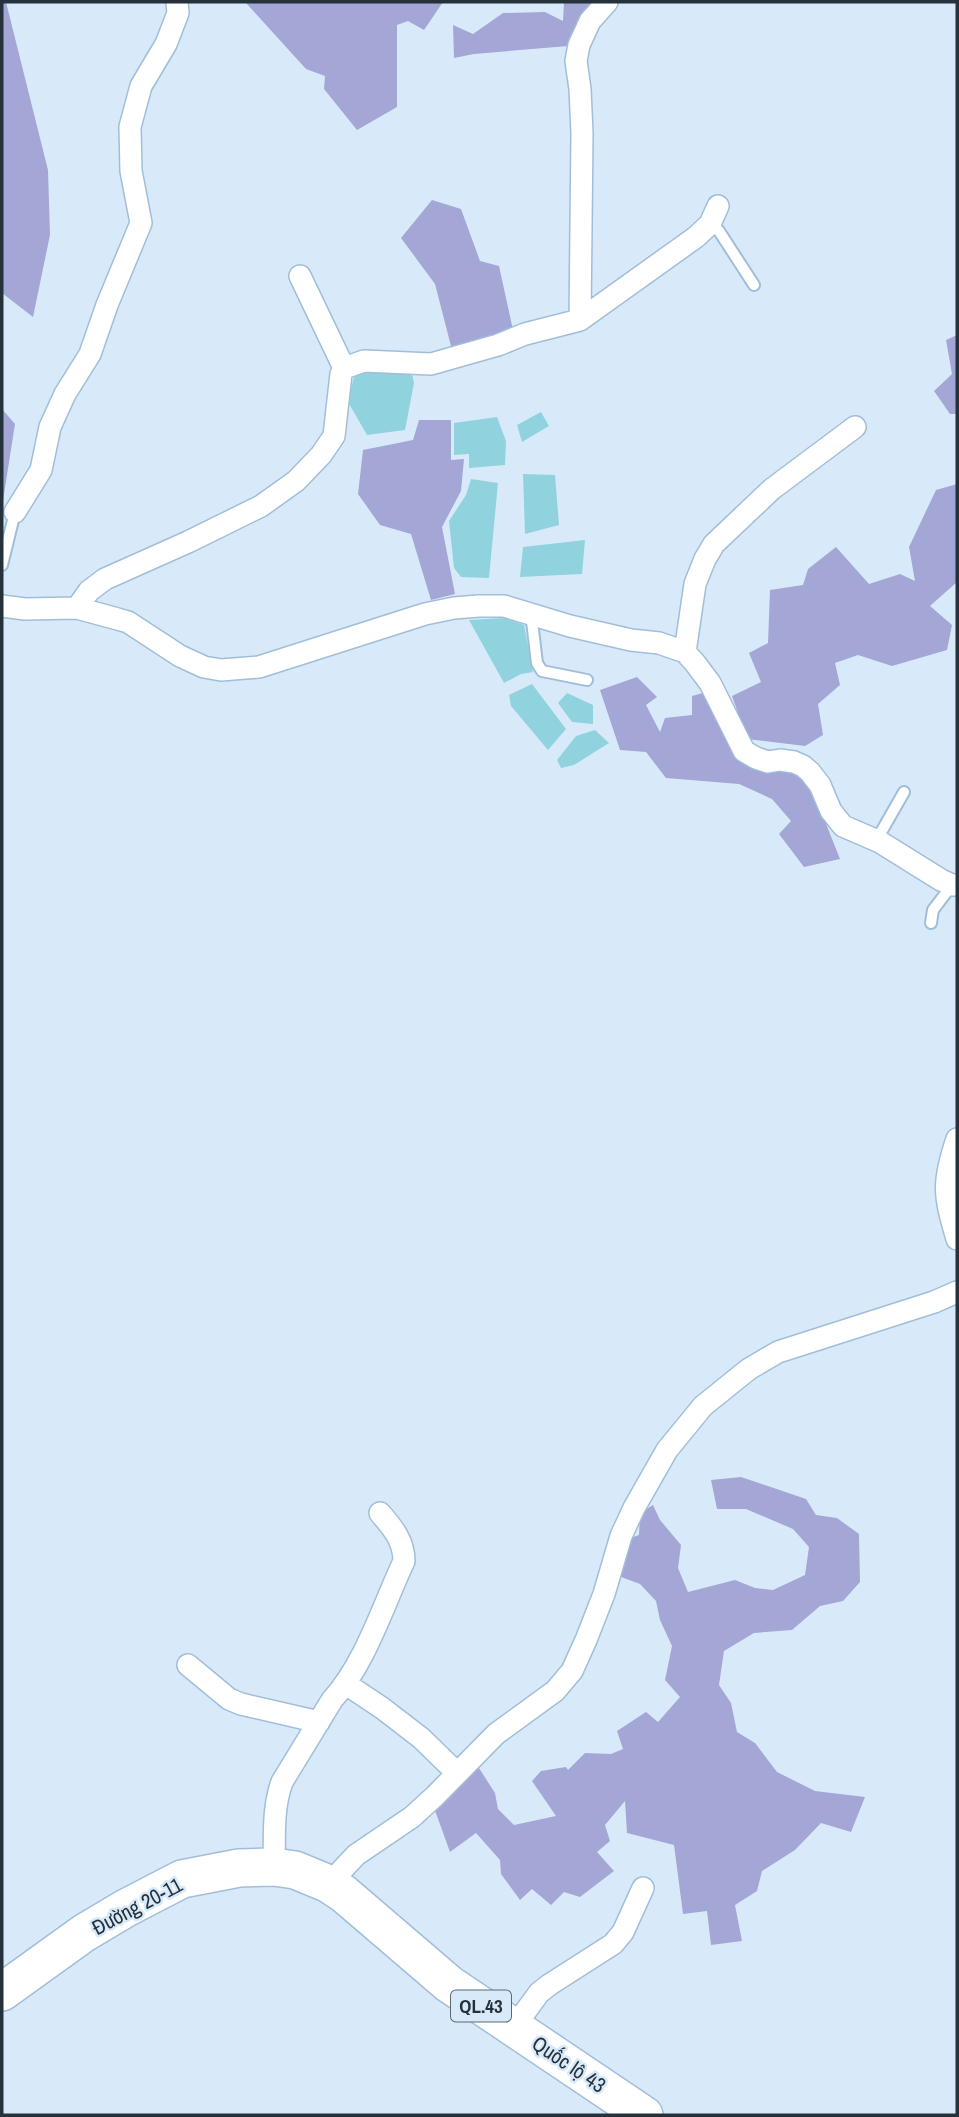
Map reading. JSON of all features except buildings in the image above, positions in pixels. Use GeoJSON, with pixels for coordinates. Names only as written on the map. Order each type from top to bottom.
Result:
{"type":"FeatureCollection","features":[{"type":"Feature","properties":{"kind":"highway","name":"Đường 20-11"},"geometry":{"type":"LineString","coordinates":[[2,1992],[94,1927],[182,1880],[239,1868],[274,1867],[295,1870],[329,1884]]}},
{"type":"Feature","properties":{"kind":"highway","name":"Quốc lộ 43"},"geometry":{"type":"LineString","coordinates":[[329,1884],[357,1904],[449,1984],[644,2115]]}},
{"type":"Feature","properties":{"kind":"street"},"geometry":{"type":"LineString","coordinates":[[15,512],[41,470],[50,428],[65,394],[89,354],[141,223],[131,172],[130,127],[141,86],[166,44],[178,13],[177,2]]}},
{"type":"Feature","properties":{"kind":"street"},"geometry":{"type":"LineString","coordinates":[[580,320],[582,133],[576,61],[579,45],[590,21],[607,2]]}},
{"type":"Feature","properties":{"kind":"street"},"geometry":{"type":"LineString","coordinates":[[77,608],[89,592],[105,579],[261,506],[296,481],[321,455],[334,436],[344,368],[364,362],[412,365],[439,362],[498,345],[525,334],[580,320],[696,237],[714,215]]}},
{"type":"Feature","properties":{"kind":"street"},"geometry":{"type":"LineString","coordinates":[[300,276],[344,368]]}},
{"type":"Feature","properties":{"kind":"street"},"geometry":{"type":"LineString","coordinates":[[685,652],[695,584],[713,544],[772,489],[855,427]]}},
{"type":"Feature","properties":{"kind":"street"},"geometry":{"type":"LineString","coordinates":[[2,606],[25,609],[77,608],[128,622],[180,656],[204,667],[220,670],[259,667],[425,614],[454,608],[504,606],[570,626],[631,640],[659,643],[685,652],[710,683],[744,751],[768,762],[780,760],[803,766],[820,785],[831,811],[843,825],[954,885]]}},
{"type":"Feature","properties":{"kind":"street"},"geometry":{"type":"LineString","coordinates":[[957,1139],[946,1184],[947,1205],[957,1239]]}},
{"type":"Feature","properties":{"kind":"street"},"geometry":{"type":"LineString","coordinates":[[329,1884],[356,1855],[412,1817],[496,1734],[555,1692],[572,1671],[604,1594],[621,1536],[667,1450],[703,1406],[749,1369],[778,1352],[934,1302],[957,1292]]}},
{"type":"Feature","properties":{"kind":"street"},"geometry":{"type":"LineString","coordinates":[[274,1867],[277,1796],[282,1783],[332,1700],[359,1664],[404,1561],[404,1551],[397,1533],[380,1513]]}},
{"type":"Feature","properties":{"kind":"street"},"geometry":{"type":"LineString","coordinates":[[188,1665],[229,1699],[253,1708],[318,1722]]}},
{"type":"Feature","properties":{"kind":"street"},"geometry":{"type":"LineString","coordinates":[[346,1684],[421,1738],[457,1773]]}},
{"type":"Feature","properties":{"kind":"street"},"geometry":{"type":"LineString","coordinates":[[514,2027],[539,1993],[613,1944],[622,1932],[643,1888]]}},
{"type":"Feature","properties":{"kind":"lane"},"geometry":{"type":"LineString","coordinates":[[714,215],[719,231],[754,285]]}},
{"type":"Feature","properties":{"kind":"lane"},"geometry":{"type":"LineString","coordinates":[[2,565],[15,512]]}},
{"type":"Feature","properties":{"kind":"lane"},"geometry":{"type":"LineString","coordinates":[[531,614],[537,663],[542,670],[587,680]]}},
{"type":"Feature","properties":{"kind":"lane"},"geometry":{"type":"LineString","coordinates":[[876,841],[904,792]]}},
{"type":"Feature","properties":{"kind":"lane"},"geometry":{"type":"LineString","coordinates":[[931,923],[933,910],[954,885]]}},
{"type":"Feature","properties":{"kind":"shaded area"},"geometry":{"type":"Polygon","coordinates":[[[2,2],[6,2],[48,170],[50,235],[33,317],[2,293],[2,2]]]}},
{"type":"Feature","properties":{"kind":"shaded area"},"geometry":{"type":"Polygon","coordinates":[[[247,2],[443,2],[424,30],[408,21],[397,25],[397,107],[357,130],[324,89],[325,76],[306,69],[247,2]]]}},
{"type":"Feature","properties":{"kind":"shaded area"},"geometry":{"type":"Polygon","coordinates":[[[564,2],[593,2],[568,46],[454,58],[453,25],[473,34],[503,13],[545,12],[563,21],[564,2]]]}},
{"type":"Feature","properties":{"kind":"shaded area"},"geometry":{"type":"Polygon","coordinates":[[[432,200],[461,209],[480,261],[499,266],[513,330],[452,350],[435,284],[401,238],[432,200]]]}},
{"type":"Feature","properties":{"kind":"shaded area"},"geometry":{"type":"Polygon","coordinates":[[[957,335],[957,414],[950,414],[934,391],[952,374],[946,340],[957,335]]]}},
{"type":"Feature","properties":{"kind":"shaded area"},"geometry":{"type":"Polygon","coordinates":[[[377,367],[412,373],[414,383],[405,430],[367,435],[348,402],[354,377],[377,367]]]}},
{"type":"Feature","properties":{"kind":"shaded area"},"geometry":{"type":"Polygon","coordinates":[[[2,409],[15,424],[2,507],[2,409]]]}},
{"type":"Feature","properties":{"kind":"shaded area"},"geometry":{"type":"Polygon","coordinates":[[[541,412],[549,426],[522,442],[517,425],[541,412]]]}},
{"type":"Feature","properties":{"kind":"shaded area"},"geometry":{"type":"Polygon","coordinates":[[[497,417],[506,441],[505,465],[469,468],[469,454],[454,455],[454,423],[497,417]]]}},
{"type":"Feature","properties":{"kind":"shaded area"},"geometry":{"type":"Polygon","coordinates":[[[419,420],[451,420],[451,460],[464,459],[461,491],[442,527],[455,594],[431,600],[411,534],[380,525],[358,494],[363,450],[413,440],[419,420]]]}},
{"type":"Feature","properties":{"kind":"shaded area"},"geometry":{"type":"Polygon","coordinates":[[[523,474],[555,475],[559,525],[525,534],[523,474]]]}},
{"type":"Feature","properties":{"kind":"shaded area"},"geometry":{"type":"Polygon","coordinates":[[[471,479],[498,483],[489,578],[461,577],[454,568],[449,521],[466,495],[471,479]]]}},
{"type":"Feature","properties":{"kind":"shaded area"},"geometry":{"type":"Polygon","coordinates":[[[957,484],[957,582],[930,606],[952,625],[947,650],[892,666],[858,655],[835,663],[840,685],[818,704],[823,735],[805,746],[747,739],[732,696],[761,682],[749,653],[768,643],[770,590],[803,585],[808,569],[836,547],[869,584],[900,574],[915,581],[909,547],[936,490],[957,484]]]}},
{"type":"Feature","properties":{"kind":"shaded area"},"geometry":{"type":"Polygon","coordinates":[[[585,540],[582,574],[520,577],[523,547],[585,540]]]}},
{"type":"Feature","properties":{"kind":"shaded area"},"geometry":{"type":"Polygon","coordinates":[[[504,618],[524,625],[533,672],[521,674],[504,683],[469,620],[504,618]]]}},
{"type":"Feature","properties":{"kind":"shaded area"},"geometry":{"type":"Polygon","coordinates":[[[637,677],[657,697],[646,705],[660,732],[665,718],[692,715],[692,696],[703,693],[733,750],[749,767],[773,772],[792,770],[809,781],[840,859],[804,867],[779,834],[791,821],[772,799],[739,784],[666,778],[646,752],[620,750],[600,690],[637,677]]]}},
{"type":"Feature","properties":{"kind":"shaded area"},"geometry":{"type":"Polygon","coordinates":[[[532,684],[566,729],[548,750],[511,706],[509,695],[532,684]]]}},
{"type":"Feature","properties":{"kind":"shaded area"},"geometry":{"type":"Polygon","coordinates":[[[567,693],[593,705],[593,724],[572,722],[558,703],[567,693]]]}},
{"type":"Feature","properties":{"kind":"shaded area"},"geometry":{"type":"Polygon","coordinates":[[[595,730],[609,743],[574,765],[561,768],[557,760],[576,736],[595,730]]]}},
{"type":"Feature","properties":{"kind":"shaded area"},"geometry":{"type":"Polygon","coordinates":[[[741,1477],[806,1499],[816,1515],[837,1518],[859,1534],[860,1582],[843,1601],[820,1606],[792,1630],[754,1633],[724,1651],[719,1685],[731,1703],[737,1732],[755,1743],[777,1772],[815,1791],[865,1797],[851,1832],[821,1823],[795,1850],[762,1871],[757,1891],[735,1905],[742,1941],[711,1945],[707,1911],[683,1914],[674,1845],[627,1833],[625,1801],[605,1825],[610,1841],[597,1852],[614,1871],[580,1897],[564,1892],[551,1905],[532,1889],[520,1900],[501,1874],[500,1860],[476,1833],[450,1852],[433,1805],[477,1765],[495,1793],[498,1809],[514,1825],[556,1816],[532,1781],[541,1771],[566,1767],[568,1770],[585,1753],[611,1754],[623,1749],[617,1731],[646,1712],[658,1722],[680,1697],[665,1680],[672,1646],[660,1620],[656,1601],[640,1584],[621,1577],[623,1550],[628,1539],[639,1535],[640,1513],[653,1505],[660,1520],[681,1545],[678,1568],[688,1592],[735,1580],[755,1588],[773,1590],[805,1575],[809,1547],[793,1529],[746,1509],[717,1509],[711,1480],[741,1477]]]}}]}
